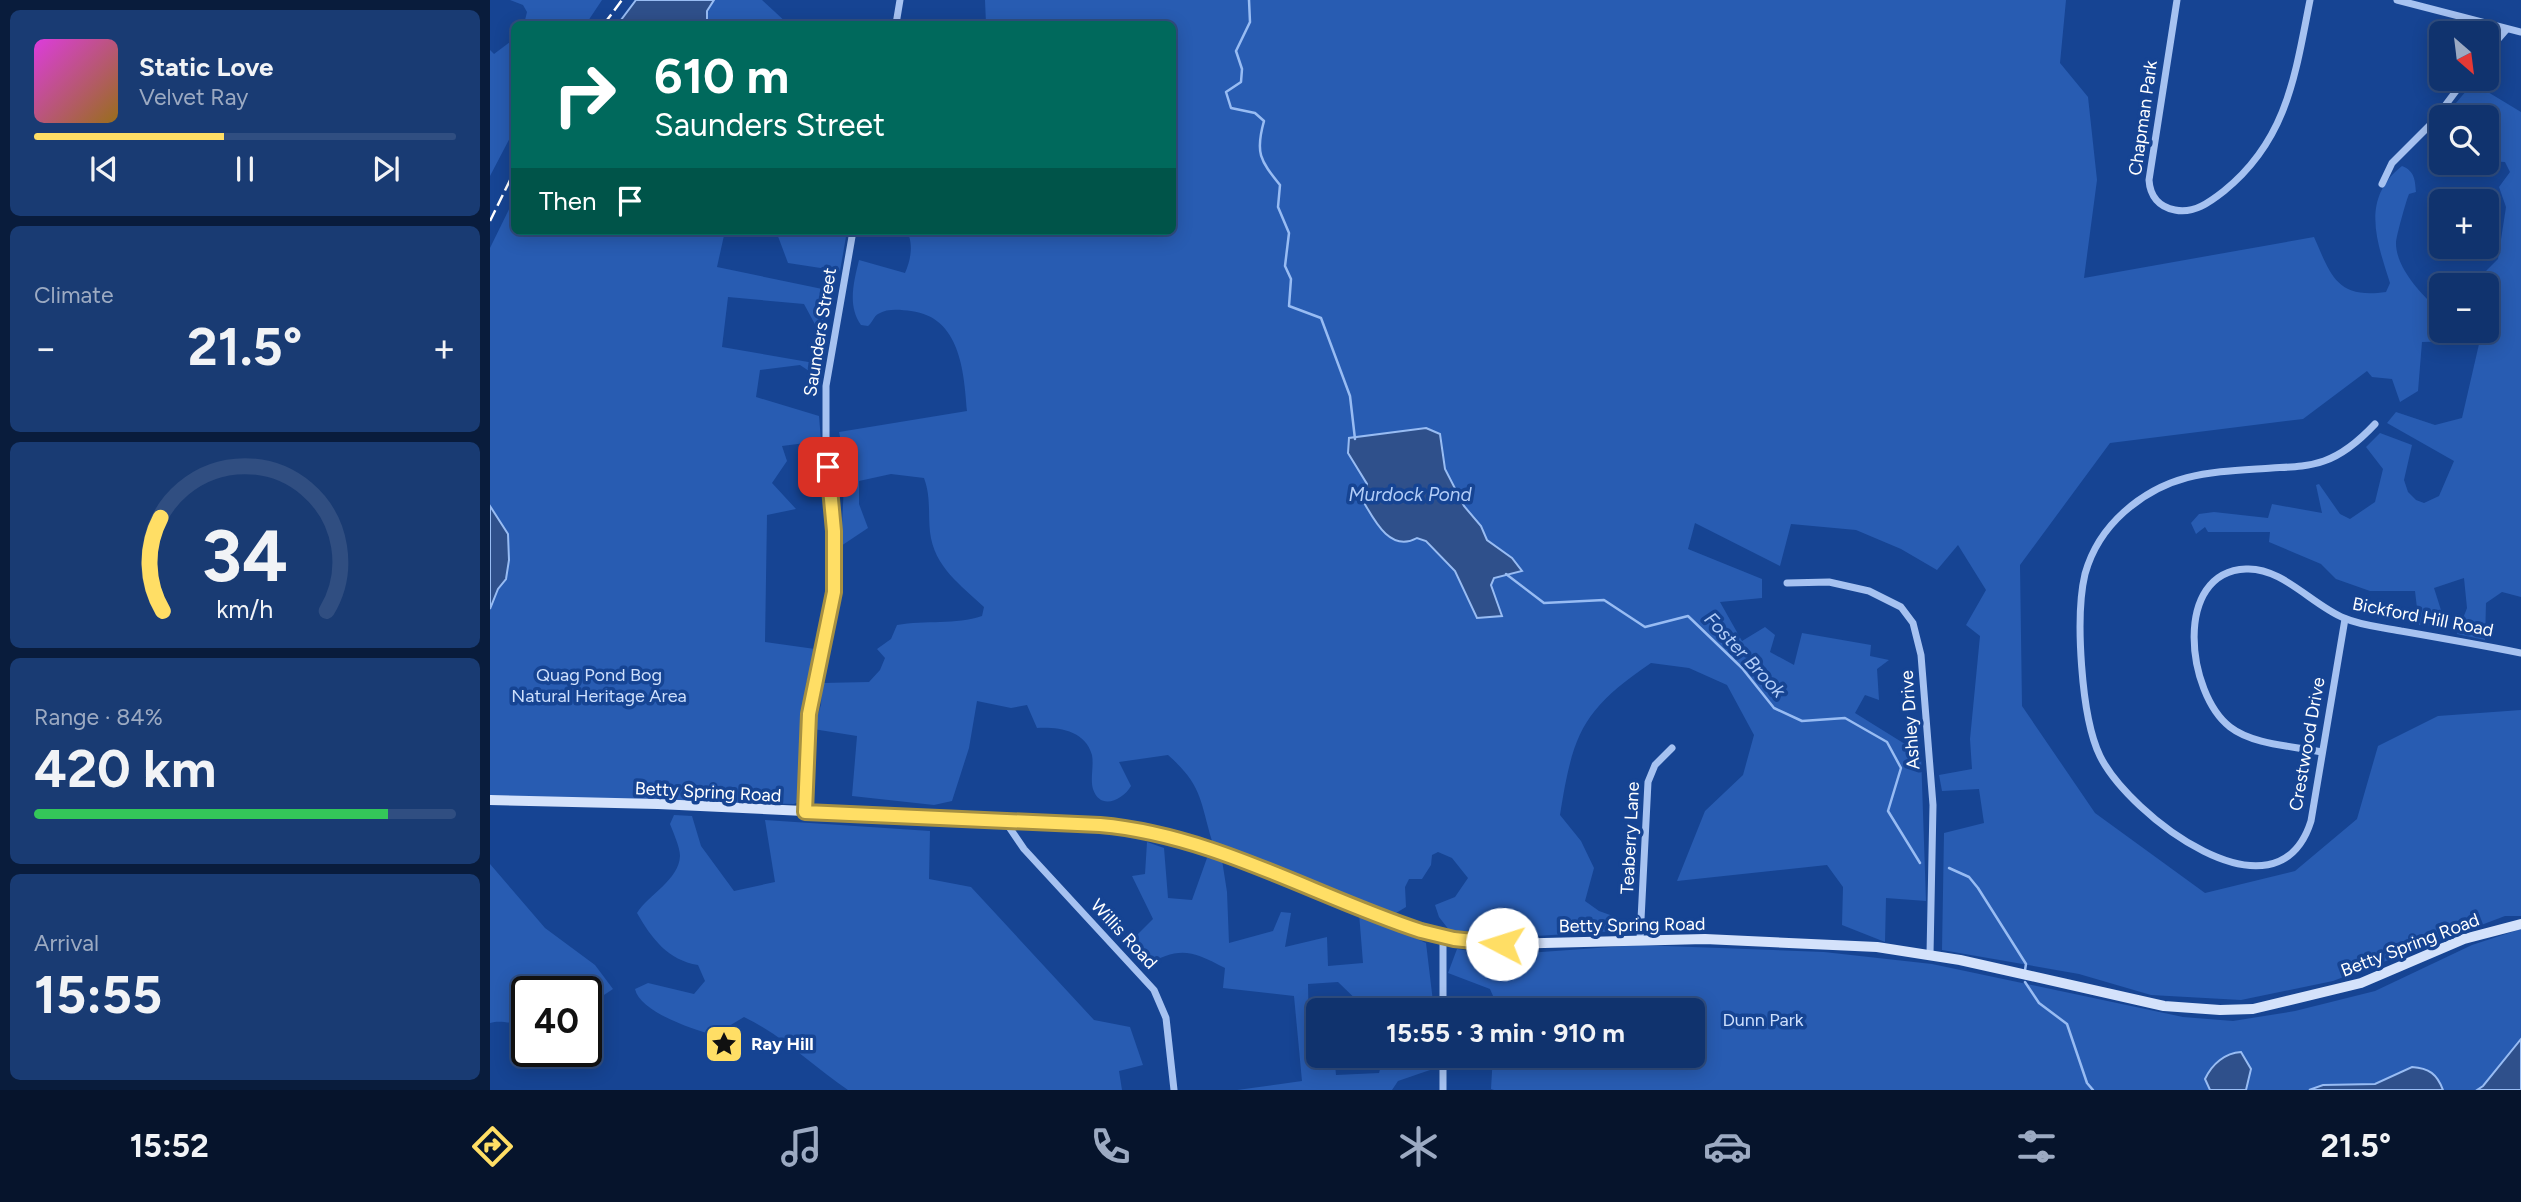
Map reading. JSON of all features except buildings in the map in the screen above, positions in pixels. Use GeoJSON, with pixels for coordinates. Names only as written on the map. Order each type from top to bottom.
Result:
{"type":"FeatureCollection","features":[{"type":"Feature","properties":{"kind":"street"},"geometry":{"type":"LineString","coordinates":[[896,21],[900,0]]}},
{"type":"Feature","properties":{"kind":"street","name":"Chapman Park"},"geometry":{"type":"LineString","coordinates":[[2177,0],[2149,180],[2152,194],[2160,203],[2183,211],[2198,208],[2216,197],[2248,170],[2270,142],[2284,111],[2310,0]]}},
{"type":"Feature","properties":{"kind":"street"},"geometry":{"type":"LineString","coordinates":[[2397,0],[2521,32]]}},
{"type":"Feature","properties":{"kind":"street"},"geometry":{"type":"LineString","coordinates":[[2499,39],[2507,30]]}},
{"type":"Feature","properties":{"kind":"street"},"geometry":{"type":"LineString","coordinates":[[2382,184],[2392,163],[2432,123],[2456,91]]}},
{"type":"Feature","properties":{"kind":"street","name":"Saunders Street"},"geometry":{"type":"LineString","coordinates":[[805,812],[809,714],[831,617],[835,577],[825,438],[826,386],[852,235]]}},
{"type":"Feature","properties":{"kind":"street","name":"Crestwood Drive"},"geometry":{"type":"LineString","coordinates":[[2345,619],[2307,833],[2300,845],[2283,859],[2261,866],[2243,865],[2172,834],[2123,791],[2094,742],[2084,697],[2082,597],[2090,558],[2102,536],[2117,518],[2149,493],[2192,475],[2304,466],[2325,461],[2345,450],[2375,424]]}},
{"type":"Feature","properties":{"kind":"street","name":"Bickford Hill Road"},"geometry":{"type":"LineString","coordinates":[[2322,752],[2242,734],[2218,716],[2205,696],[2198,674],[2194,641],[2197,615],[2203,597],[2213,583],[2227,574],[2247,569],[2275,576],[2345,619],[2521,653]]}},
{"type":"Feature","properties":{"kind":"street","name":"Ashley Drive"},"geometry":{"type":"LineString","coordinates":[[1787,583],[1829,582],[1873,592],[1901,607],[1913,623],[1921,655],[1933,805],[1930,954]]}},
{"type":"Feature","properties":{"kind":"street","name":"Teaberry Lane"},"geometry":{"type":"LineString","coordinates":[[1640,939],[1648,782],[1655,765],[1672,748]]}},
{"type":"Feature","properties":{"kind":"street","name":"Betty Spring Road"},"geometry":{"type":"LineString","coordinates":[[490,800],[1116,826],[1174,838],[1220,852],[1400,923],[1443,937],[1502,944],[1640,939],[1829,944],[1930,954],[2164,1006],[2246,1010],[2367,982],[2463,939],[2521,924]]}},
{"type":"Feature","properties":{"kind":"street","name":"Willis Road"},"geometry":{"type":"LineString","coordinates":[[1004,821],[1024,849],[1154,990],[1166,1018],[1174,1090]]}},
{"type":"Feature","properties":{"kind":"street"},"geometry":{"type":"LineString","coordinates":[[1443,937],[1443,998]]}},
{"type":"Feature","properties":{"kind":"street"},"geometry":{"type":"LineString","coordinates":[[1443,1068],[1443,1090]]}},
{"type":"Feature","properties":{"kind":"green space"},"geometry":{"type":"Polygon","coordinates":[[[510,0],[602,0],[588,21],[525,21],[527,12],[523,5],[510,0]]]}},
{"type":"Feature","properties":{"kind":"green space"},"geometry":{"type":"Polygon","coordinates":[[[636,0],[762,0],[785,21],[620,21],[636,0]]]}},
{"type":"Feature","properties":{"kind":"green space"},"geometry":{"type":"Polygon","coordinates":[[[985,0],[2066,0],[2060,63],[2088,97],[2097,180],[2084,278],[2314,237],[2331,273],[2346,288],[2356,292],[2386,292],[2390,283],[2377,237],[2376,207],[2389,179],[2402,166],[2406,168],[2414,177],[2416,192],[2409,194],[2396,243],[2397,253],[2405,272],[2429,300],[2429,342],[2422,342],[2418,391],[2400,402],[2392,379],[2372,377],[2367,371],[2303,419],[2110,443],[2020,565],[2022,706],[2095,813],[2205,893],[2295,871],[2357,819],[2378,746],[2438,716],[2521,710],[2521,916],[2505,916],[2333,981],[2241,1000],[2151,995],[2079,974],[1942,950],[1944,833],[1984,823],[1979,789],[1942,791],[1939,775],[1972,769],[1970,739],[1980,636],[1966,625],[1986,590],[1958,545],[1937,570],[1901,549],[1856,530],[1791,524],[1780,566],[1695,523],[1688,549],[1762,579],[1762,598],[1720,602],[1742,641],[1765,627],[1775,635],[1770,652],[1794,665],[1802,633],[1871,645],[1870,656],[1889,660],[1877,669],[1879,700],[1865,695],[1855,713],[1921,754],[1926,901],[1886,898],[1885,942],[1842,925],[1843,887],[1827,865],[1677,881],[1705,811],[1743,775],[1754,735],[1727,685],[1689,668],[1651,663],[1628,680],[1595,710],[1584,726],[1570,763],[1560,815],[1581,841],[1594,868],[1585,901],[1599,911],[1613,916],[1616,931],[1536,936],[1453,935],[1439,917],[1435,905],[1455,897],[1468,878],[1452,858],[1438,852],[1432,855],[1431,865],[1422,879],[1409,879],[1405,887],[1406,907],[1391,916],[1212,841],[1194,785],[1168,755],[1119,762],[1131,786],[1117,799],[1101,800],[1093,789],[1092,755],[1083,740],[1070,732],[1037,728],[1027,705],[1011,708],[977,701],[969,748],[952,801],[934,805],[852,796],[857,736],[813,729],[821,705],[822,683],[869,682],[880,670],[885,658],[877,649],[891,639],[897,625],[972,619],[982,616],[984,607],[958,583],[937,555],[930,532],[924,478],[891,474],[859,481],[859,504],[868,528],[841,546],[844,484],[839,468],[843,451],[839,432],[967,411],[961,363],[949,335],[940,324],[927,315],[894,310],[878,314],[868,326],[861,325],[853,302],[859,260],[905,273],[911,245],[909,236],[906,235],[1176,235],[1176,21],[986,21],[985,0]]]}},
{"type":"Feature","properties":{"kind":"green space"},"geometry":{"type":"Polygon","coordinates":[[[511,41],[511,136],[490,176],[490,50],[494,54],[511,41]]]}},
{"type":"Feature","properties":{"kind":"green space"},"geometry":{"type":"Polygon","coordinates":[[[2466,91],[2486,91],[2521,112],[2521,597],[2502,592],[2486,603],[2485,640],[2457,634],[2467,608],[2464,578],[2434,588],[2446,626],[2419,625],[2415,591],[2370,591],[2336,579],[2321,564],[2269,542],[2270,532],[2208,532],[2205,527],[2196,534],[2191,523],[2199,514],[2214,512],[2268,518],[2272,504],[2322,513],[2316,485],[2319,484],[2340,514],[2350,519],[2375,502],[2383,469],[2366,447],[2380,433],[2412,445],[2404,480],[2408,492],[2424,503],[2439,496],[2454,461],[2387,423],[2396,412],[2435,425],[2462,418],[2479,343],[2499,343],[2499,273],[2484,273],[2499,259],[2506,207],[2499,187],[2510,172],[2505,162],[2499,162],[2499,105],[2454,105],[2466,91]]]}},
{"type":"Feature","properties":{"kind":"green space","name":"Quag Pond Bog Natural Heritage Area"},"geometry":{"type":"Polygon","coordinates":[[[511,205],[511,235],[724,235],[717,267],[832,291],[824,341],[804,304],[728,297],[722,347],[820,364],[818,377],[800,365],[760,370],[756,397],[819,416],[823,465],[817,466],[813,442],[782,446],[787,461],[772,483],[796,509],[767,515],[765,642],[815,649],[806,684],[799,802],[490,796],[490,248],[511,205]]]}},
{"type":"Feature","properties":{"kind":"green space"},"geometry":{"type":"Polygon","coordinates":[[[778,235],[846,235],[840,271],[788,263],[778,235]]]}},
{"type":"Feature","properties":{"kind":"green space"},"geometry":{"type":"Polygon","coordinates":[[[674,815],[692,816],[701,846],[734,891],[775,882],[765,820],[930,831],[929,879],[971,887],[1094,1020],[1130,1027],[1143,1065],[1119,1071],[1122,1090],[848,1090],[784,1042],[744,1017],[714,1035],[693,1029],[656,1012],[646,1005],[635,989],[648,983],[694,994],[705,981],[698,965],[678,958],[662,947],[637,913],[669,880],[678,865],[680,852],[670,824],[674,815]]]}},
{"type":"Feature","properties":{"kind":"green space"},"geometry":{"type":"Polygon","coordinates":[[[1147,842],[1164,848],[1168,898],[1192,900],[1207,858],[1222,860],[1227,892],[1229,943],[1273,931],[1281,912],[1291,913],[1285,947],[1327,937],[1328,966],[1363,963],[1359,913],[1426,943],[1433,998],[1355,998],[1338,982],[1308,984],[1306,1068],[1335,1068],[1336,1075],[1379,1073],[1380,1068],[1430,1070],[1398,1081],[1392,1090],[1237,1090],[1302,1081],[1294,996],[1223,988],[1225,968],[1194,954],[1167,955],[1145,966],[1127,945],[1153,919],[1132,876],[1145,874],[1147,842]]]}},
{"type":"Feature","properties":{"kind":"green space"},"geometry":{"type":"Polygon","coordinates":[[[490,864],[545,928],[595,965],[613,989],[602,995],[602,976],[511,976],[511,1022],[490,1023],[490,864]]]}},
{"type":"Feature","properties":{"kind":"green space","name":"Dunn Park"},"geometry":{"type":"Polygon","coordinates":[[[2521,929],[2521,1090],[1494,1090],[1491,1089],[1492,1068],[1705,1068],[1705,998],[1494,998],[1490,989],[1448,973],[1457,949],[1499,955],[1639,945],[1824,952],[1932,964],[2183,1017],[2233,1021],[2295,1011],[2375,991],[2472,945],[2521,929]]]}},
{"type":"Feature","properties":{"kind":"water"},"geometry":{"type":"Polygon","coordinates":[[[636,0],[714,0],[707,11],[707,21],[620,21],[636,0]]]}},
{"type":"Feature","properties":{"kind":"water","name":"Murdock Pond"},"geometry":{"type":"Polygon","coordinates":[[[1426,428],[1440,434],[1445,469],[1464,506],[1481,526],[1487,540],[1512,558],[1522,571],[1494,578],[1491,585],[1502,616],[1477,618],[1455,571],[1426,541],[1417,538],[1399,541],[1391,538],[1378,525],[1362,499],[1367,484],[1348,453],[1349,438],[1426,428]]]}},
{"type":"Feature","properties":{"kind":"water"},"geometry":{"type":"Polygon","coordinates":[[[490,506],[508,534],[509,560],[506,579],[498,589],[490,609],[490,506]]]}},
{"type":"Feature","properties":{"kind":"water"},"geometry":{"type":"Polygon","coordinates":[[[2521,1039],[2521,1090],[2477,1090],[2483,1086],[2521,1039]]]}},
{"type":"Feature","properties":{"kind":"water"},"geometry":{"type":"Polygon","coordinates":[[[2241,1052],[2251,1069],[2246,1090],[2210,1090],[2205,1079],[2211,1069],[2224,1057],[2241,1052]]]}},
{"type":"Feature","properties":{"kind":"water"},"geometry":{"type":"Polygon","coordinates":[[[2412,1067],[2432,1073],[2443,1090],[2309,1090],[2323,1085],[2375,1084],[2412,1067]]]}},
{"type":"Feature","properties":{"kind":"waterway","name":"Foster Brook"},"geometry":{"type":"LineString","coordinates":[[1249,0],[1250,22],[1236,51],[1242,69],[1241,82],[1226,92],[1231,108],[1255,113],[1264,121],[1260,141],[1261,156],[1280,185],[1278,207],[1289,233],[1285,266],[1291,279],[1289,306],[1321,318],[1350,396],[1355,439]]}},
{"type":"Feature","properties":{"kind":"waterway","name":"Foster Brook"},"geometry":{"type":"LineString","coordinates":[[1506,574],[1544,603],[1604,600],[1645,627],[1688,616],[1742,668],[1774,708],[1802,721],[1845,718],[1887,742],[1901,768],[1888,811],[1920,863]]}},
{"type":"Feature","properties":{"kind":"waterway","name":"Foster Brook"},"geometry":{"type":"LineString","coordinates":[[1949,868],[1969,877],[1978,888],[2026,964],[2025,970]]}},
{"type":"Feature","properties":{"kind":"waterway","name":"Foster Brook"},"geometry":{"type":"LineString","coordinates":[[2025,982],[2039,1003],[2067,1024],[2087,1083],[2093,1090]]}},
{"type":"Feature","properties":{"kind":"railway"},"geometry":{"type":"LineString","coordinates":[[606,21],[622,0]]}},
{"type":"Feature","properties":{"kind":"railway"},"geometry":{"type":"LineString","coordinates":[[490,221],[511,178]]}},
{"type":"Feature","properties":{"kind":"place","name":"Ray Hill"},"geometry":{"type":"Point","coordinates":[724,1044]}},
{"type":"Feature","properties":{"kind":"route"},"geometry":{"type":"LineString","coordinates":[[828,467],[834,531],[834,592],[809,714],[805,760],[805,812],[1100,825],[1145,831],[1220,852],[1421,931],[1454,939],[1502,944]]}}]}
